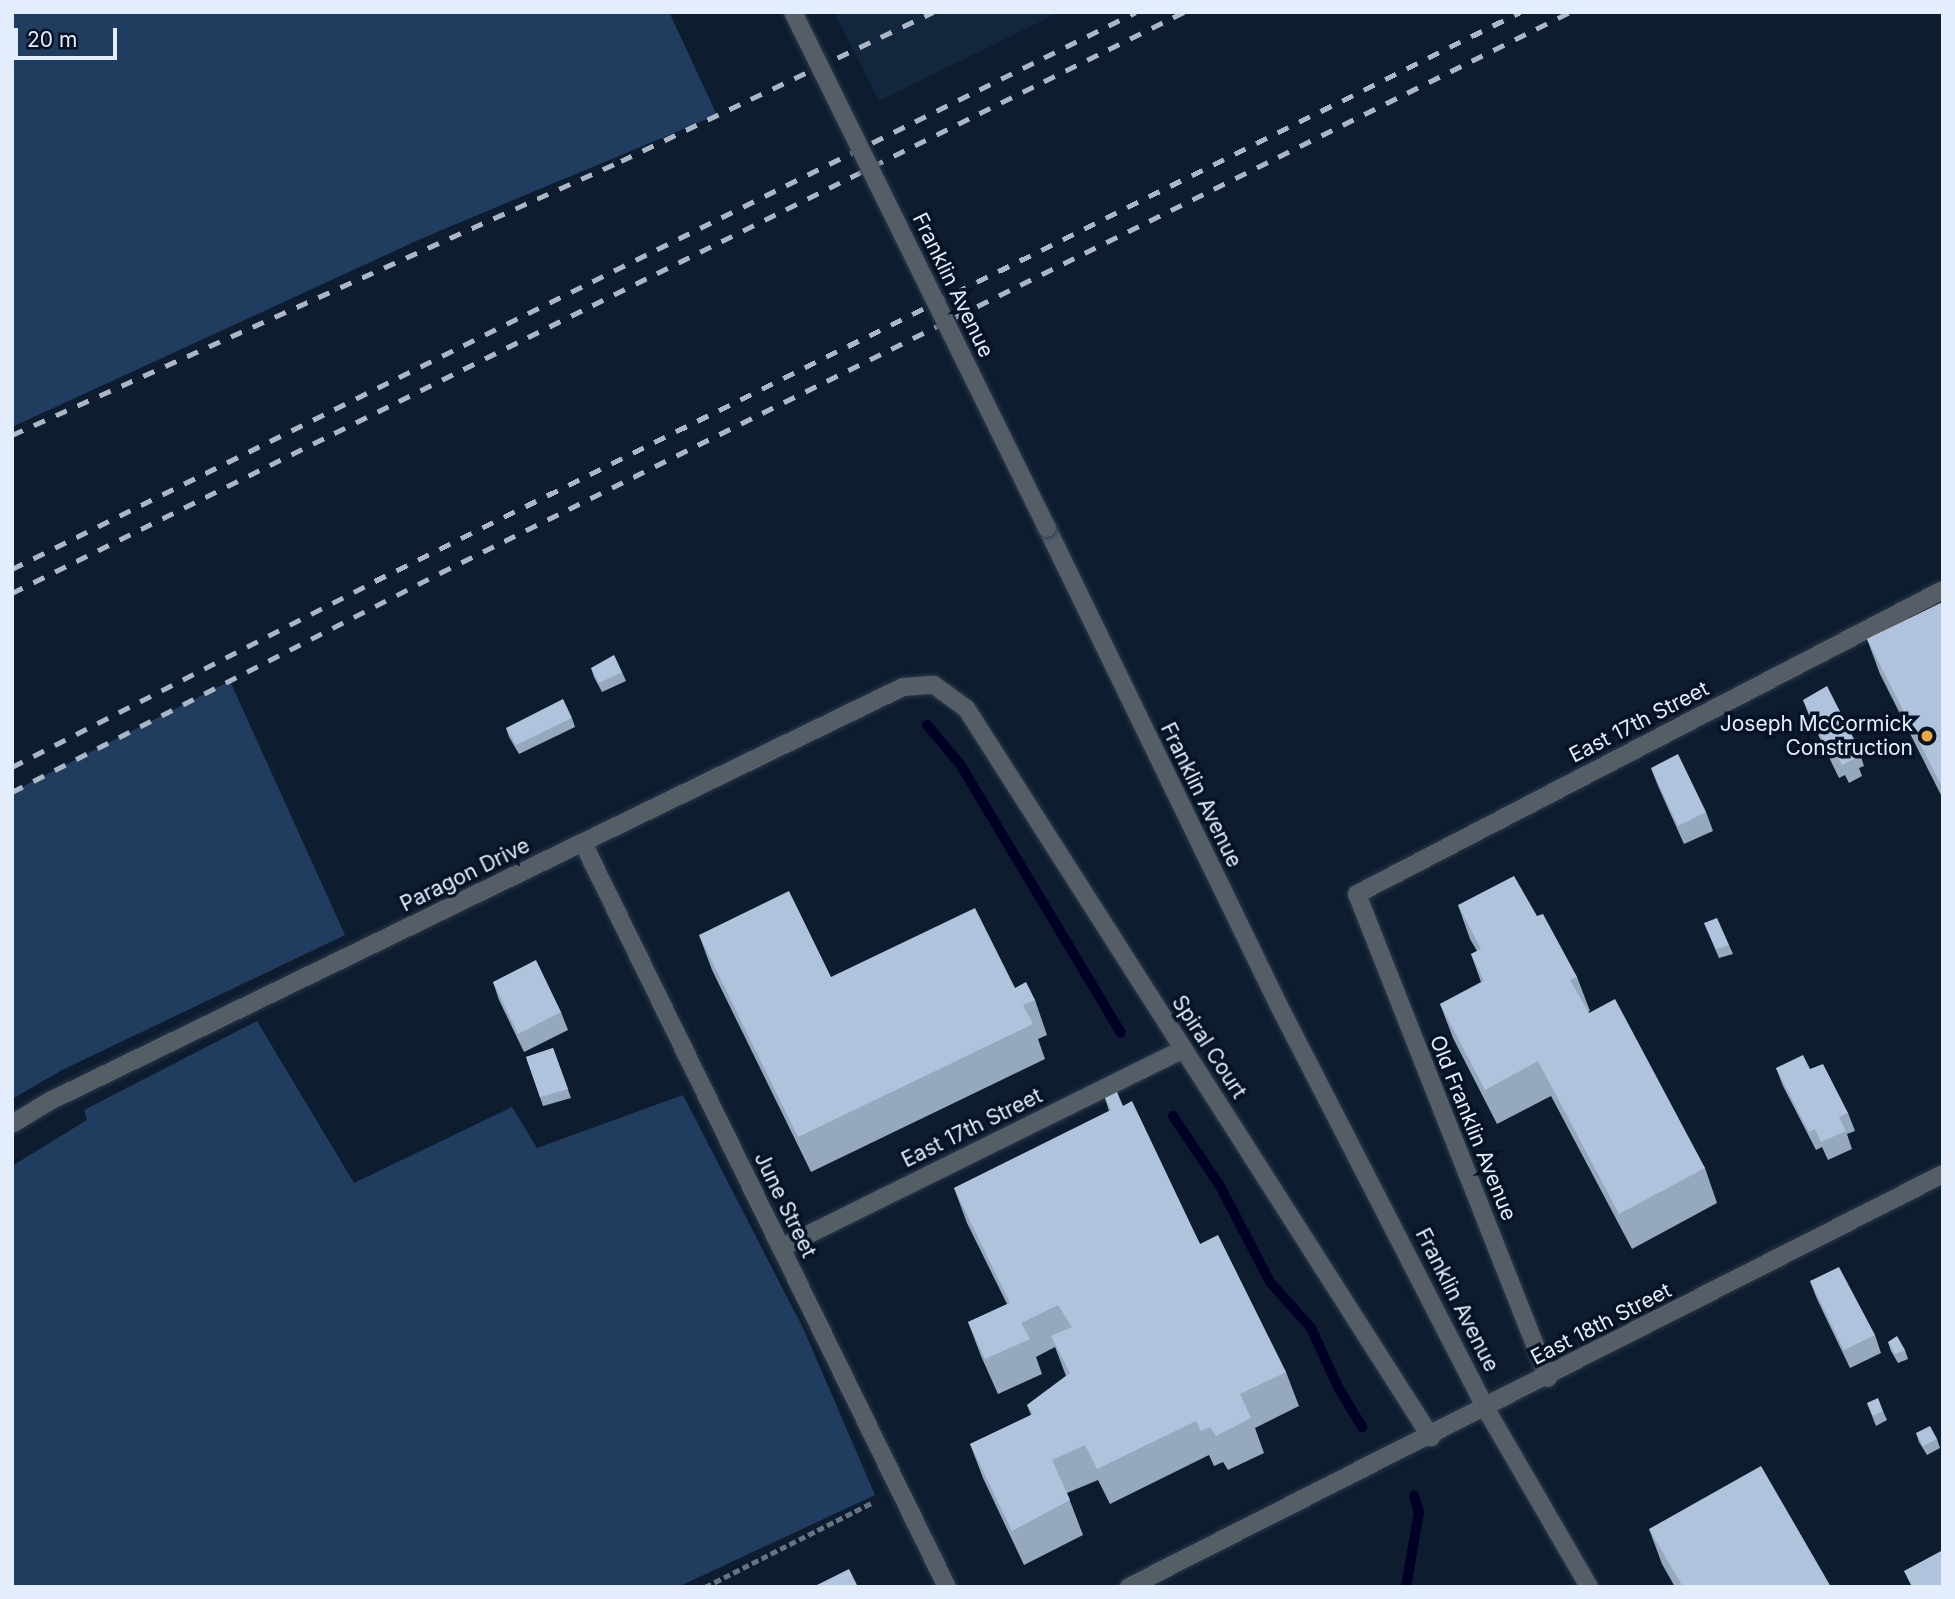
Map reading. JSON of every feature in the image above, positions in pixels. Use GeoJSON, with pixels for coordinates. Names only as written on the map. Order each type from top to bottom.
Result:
{"type":"FeatureCollection","features":[{"type":"Feature","properties":{"kind":"street","name":"Franklin Avenue"},"geometry":{"type":"LineString","coordinates":[[793,12],[1278,1004],[1486,1409],[1589,1587]]}},
{"type":"Feature","properties":{"kind":"street","name":"East 17th Street"},"geometry":{"type":"LineString","coordinates":[[1357,894],[1943,590]]}},
{"type":"Feature","properties":{"kind":"street","name":"Paragon Drive"},"geometry":{"type":"LineString","coordinates":[[12,1124],[903,687],[942,687]]}},
{"type":"Feature","properties":{"kind":"street","name":"Spiral Court"},"geometry":{"type":"LineString","coordinates":[[942,687],[966,708],[1431,1437]]}},
{"type":"Feature","properties":{"kind":"street","name":"June Street"},"geometry":{"type":"LineString","coordinates":[[583,843],[947,1587]]}},
{"type":"Feature","properties":{"kind":"street","name":"Old Franklin Avenue"},"geometry":{"type":"LineString","coordinates":[[1357,894],[1548,1378]]}},
{"type":"Feature","properties":{"kind":"street","name":"East 17th Street"},"geometry":{"type":"LineString","coordinates":[[781,1248],[1184,1049]]}},
{"type":"Feature","properties":{"kind":"street","name":"East 18th Street"},"geometry":{"type":"LineString","coordinates":[[1129,1587],[1548,1378],[1943,1174]]}},
{"type":"Feature","properties":{"kind":"path"},"geometry":{"type":"LineString","coordinates":[[705,1587],[873,1502]]}},
{"type":"Feature","properties":{"kind":"shaded area"},"geometry":{"type":"Polygon","coordinates":[[[12,12],[669,12],[717,115],[425,237],[12,427],[12,12]]]}},
{"type":"Feature","properties":{"kind":"shaded area"},"geometry":{"type":"Polygon","coordinates":[[[834,12],[1060,12],[879,101],[834,12]]]}},
{"type":"Feature","properties":{"kind":"shaded area"},"geometry":{"type":"Polygon","coordinates":[[[230,681],[345,935],[62,1070],[12,1099],[12,792],[230,681]]]}},
{"type":"Feature","properties":{"kind":"shaded area"},"geometry":{"type":"Polygon","coordinates":[[[257,1021],[354,1183],[512,1107],[537,1148],[683,1095],[804,1330],[875,1495],[678,1587],[12,1587],[12,1166],[87,1120],[84,1110],[257,1021]]]}},
{"type":"Feature","properties":{"kind":"building","name":"Joseph McCormick Construction"},"geometry":{"type":"Polygon","coordinates":[[[1943,602],[1943,789],[1867,639],[1943,602]]]}},
{"type":"Feature","properties":{"kind":"building"},"geometry":{"type":"Polygon","coordinates":[[[614,655],[622,672],[599,683],[591,668],[614,655]]]}},
{"type":"Feature","properties":{"kind":"building"},"geometry":{"type":"Polygon","coordinates":[[[1827,686],[1858,747],[1850,751],[1856,758],[1842,765],[1838,757],[1832,759],[1803,700],[1827,686]]]}},
{"type":"Feature","properties":{"kind":"building"},"geometry":{"type":"Polygon","coordinates":[[[563,699],[572,718],[516,745],[506,728],[563,699]]]}},
{"type":"Feature","properties":{"kind":"building"},"geometry":{"type":"Polygon","coordinates":[[[1678,754],[1706,812],[1678,826],[1651,768],[1678,754]]]}},
{"type":"Feature","properties":{"kind":"building"},"geometry":{"type":"Polygon","coordinates":[[[1514,876],[1537,916],[1543,914],[1577,977],[1570,980],[1589,1013],[1615,999],[1705,1168],[1619,1214],[1538,1061],[1485,1090],[1440,1004],[1484,981],[1471,954],[1481,949],[1458,905],[1514,876]]]}},
{"type":"Feature","properties":{"kind":"building"},"geometry":{"type":"Polygon","coordinates":[[[789,891],[831,977],[975,908],[1015,988],[1026,982],[1035,1000],[1023,1005],[1033,1024],[798,1137],[699,935],[789,891]]]}},
{"type":"Feature","properties":{"kind":"building"},"geometry":{"type":"Polygon","coordinates":[[[1717,918],[1729,945],[1716,949],[1704,923],[1717,918]]]}},
{"type":"Feature","properties":{"kind":"building"},"geometry":{"type":"Polygon","coordinates":[[[536,960],[561,1012],[518,1034],[493,982],[536,960]]]}},
{"type":"Feature","properties":{"kind":"building"},"geometry":{"type":"Polygon","coordinates":[[[553,1048],[568,1089],[540,1097],[526,1057],[553,1048]]]}},
{"type":"Feature","properties":{"kind":"building"},"geometry":{"type":"Polygon","coordinates":[[[1803,1055],[1810,1069],[1823,1064],[1848,1113],[1839,1117],[1846,1131],[1821,1142],[1815,1129],[1809,1132],[1776,1068],[1803,1055]]]}},
{"type":"Feature","properties":{"kind":"building"},"geometry":{"type":"Polygon","coordinates":[[[1117,1092],[1123,1106],[1132,1101],[1200,1244],[1218,1235],[1286,1372],[1240,1394],[1251,1418],[1216,1436],[1210,1427],[1201,1431],[1196,1421],[1097,1469],[1085,1445],[1052,1460],[1070,1500],[1012,1531],[970,1444],[1033,1414],[1027,1405],[1070,1373],[1051,1336],[1072,1327],[1058,1305],[1021,1323],[1030,1339],[985,1359],[968,1322],[1010,1303],[954,1188],[1111,1110],[1105,1098],[1117,1092]]]}},
{"type":"Feature","properties":{"kind":"building"},"geometry":{"type":"Polygon","coordinates":[[[1839,1267],[1875,1335],[1844,1350],[1810,1281],[1839,1267]]]}},
{"type":"Feature","properties":{"kind":"building"},"geometry":{"type":"Polygon","coordinates":[[[1897,1336],[1905,1350],[1895,1354],[1888,1342],[1897,1336]]]}},
{"type":"Feature","properties":{"kind":"building"},"geometry":{"type":"Polygon","coordinates":[[[1878,1398],[1883,1411],[1873,1416],[1867,1403],[1878,1398]]]}},
{"type":"Feature","properties":{"kind":"building"},"geometry":{"type":"Polygon","coordinates":[[[1930,1426],[1937,1439],[1923,1446],[1916,1433],[1930,1426]]]}},
{"type":"Feature","properties":{"kind":"building"},"geometry":{"type":"Polygon","coordinates":[[[1761,1466],[1831,1587],[1683,1587],[1649,1529],[1761,1466]]]}},
{"type":"Feature","properties":{"kind":"building"},"geometry":{"type":"Polygon","coordinates":[[[1943,1550],[1943,1587],[1912,1587],[1904,1571],[1943,1550]]]}},
{"type":"Feature","properties":{"kind":"building"},"geometry":{"type":"Polygon","coordinates":[[[849,1569],[858,1587],[813,1587],[849,1569]]]}},
{"type":"Feature","properties":{"kind":"waterway"},"geometry":{"type":"LineString","coordinates":[[927,725],[960,764],[1121,1033]]}},
{"type":"Feature","properties":{"kind":"waterway"},"geometry":{"type":"LineString","coordinates":[[1173,1116],[1220,1186],[1270,1282],[1311,1328],[1338,1387],[1362,1427]]}},
{"type":"Feature","properties":{"kind":"waterway"},"geometry":{"type":"LineString","coordinates":[[1406,1587],[1419,1512],[1414,1496]]}},
{"type":"Feature","properties":{"kind":"railway"},"geometry":{"type":"LineString","coordinates":[[12,435],[621,161],[933,12]]}},
{"type":"Feature","properties":{"kind":"railway"},"geometry":{"type":"LineString","coordinates":[[12,569],[1136,12]]}},
{"type":"Feature","properties":{"kind":"railway"},"geometry":{"type":"LineString","coordinates":[[12,593],[1184,12]]}},
{"type":"Feature","properties":{"kind":"railway"},"geometry":{"type":"LineString","coordinates":[[12,767],[375,581],[1520,12]]}},
{"type":"Feature","properties":{"kind":"railway"},"geometry":{"type":"LineString","coordinates":[[12,792],[440,573],[1570,12]]}},
{"type":"Feature","properties":{"kind":"place","name":"Joseph McCormick Construction"},"geometry":{"type":"Point","coordinates":[1927,736]}}]}
